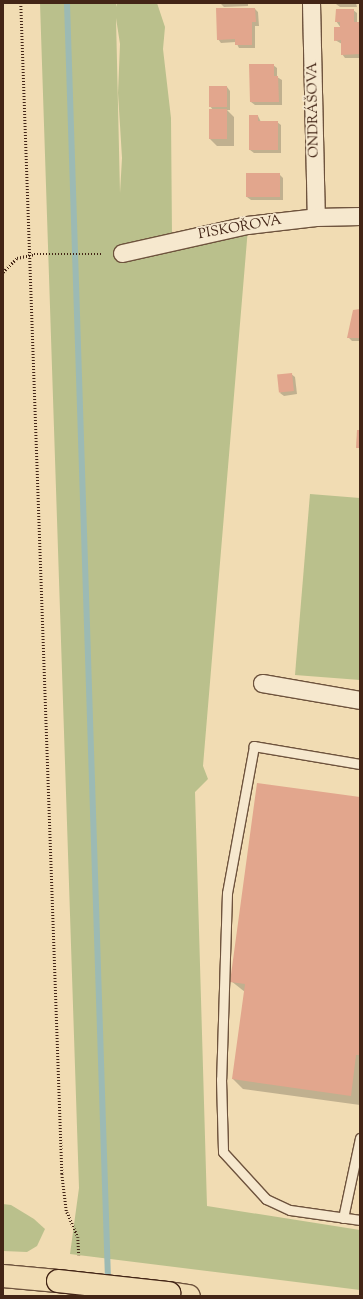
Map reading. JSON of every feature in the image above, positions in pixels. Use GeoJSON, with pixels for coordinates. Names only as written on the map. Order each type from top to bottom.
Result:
{"type":"FeatureCollection","features":[{"type":"Feature","properties":{"kind":"main road"},"geometry":{"type":"LineString","coordinates":[[3,1276],[179,1295]]}},
{"type":"Feature","properties":{"kind":"street","name":"ONDRÁŠOVA"},"geometry":{"type":"LineString","coordinates":[[312,3],[316,217]]}},
{"type":"Feature","properties":{"kind":"street","name":"PISKOŘOVA"},"geometry":{"type":"LineString","coordinates":[[122,253],[247,225],[316,217],[360,216]]}},
{"type":"Feature","properties":{"kind":"street"},"geometry":{"type":"LineString","coordinates":[[262,683],[360,700]]}},
{"type":"Feature","properties":{"kind":"lane"},"geometry":{"type":"LineString","coordinates":[[360,764],[254,746],[227,893],[221,1079],[223,1152],[266,1199],[290,1210],[360,1220]]}},
{"type":"Feature","properties":{"kind":"lane"},"geometry":{"type":"LineString","coordinates":[[343,1218],[360,1138]]}},
{"type":"Feature","properties":{"kind":"path"},"geometry":{"type":"LineString","coordinates":[[21,3],[62,1174],[67,1212],[78,1237],[79,1255]]}},
{"type":"Feature","properties":{"kind":"path"},"geometry":{"type":"LineString","coordinates":[[3,272],[17,258],[34,254],[122,253]]}},
{"type":"Feature","properties":{"kind":"green space"},"geometry":{"type":"Polygon","coordinates":[[[40,3],[116,3],[116,7],[117,3],[157,3],[165,27],[163,49],[171,118],[172,236],[248,228],[203,766],[208,779],[195,792],[207,1206],[360,1230],[360,1290],[70,1254],[79,1188],[40,3]],[[116,18],[120,193],[122,158],[118,93],[120,44],[116,18]]]}},
{"type":"Feature","properties":{"kind":"green space"},"geometry":{"type":"Polygon","coordinates":[[[310,494],[360,498],[360,680],[295,675],[310,494]]]}},
{"type":"Feature","properties":{"kind":"green space"},"geometry":{"type":"Polygon","coordinates":[[[3,1204],[11,1205],[34,1219],[45,1229],[37,1246],[27,1252],[3,1251],[3,1204]]]}},
{"type":"Feature","properties":{"kind":"building"},"geometry":{"type":"Polygon","coordinates":[[[216,8],[255,8],[256,22],[252,22],[252,45],[235,45],[235,39],[217,40],[216,8]]]}},
{"type":"Feature","properties":{"kind":"building"},"geometry":{"type":"Polygon","coordinates":[[[336,9],[354,9],[354,22],[360,22],[360,54],[341,55],[341,40],[334,41],[334,27],[340,27],[340,22],[335,22],[336,9]]]}},
{"type":"Feature","properties":{"kind":"building"},"geometry":{"type":"Polygon","coordinates":[[[249,64],[274,64],[274,76],[278,76],[279,102],[250,102],[249,64]]]}},
{"type":"Feature","properties":{"kind":"building"},"geometry":{"type":"Polygon","coordinates":[[[209,86],[227,86],[227,107],[209,107],[209,86]]]}},
{"type":"Feature","properties":{"kind":"building"},"geometry":{"type":"Polygon","coordinates":[[[209,109],[227,109],[227,139],[209,139],[209,109]]]}},
{"type":"Feature","properties":{"kind":"building"},"geometry":{"type":"Polygon","coordinates":[[[249,115],[258,115],[258,121],[278,121],[278,150],[249,150],[249,115]]]}},
{"type":"Feature","properties":{"kind":"building"},"geometry":{"type":"Polygon","coordinates":[[[246,173],[280,173],[280,197],[246,197],[246,173]]]}},
{"type":"Feature","properties":{"kind":"building"},"geometry":{"type":"Polygon","coordinates":[[[360,309],[360,338],[347,338],[353,310],[360,309]]]}},
{"type":"Feature","properties":{"kind":"building"},"geometry":{"type":"Polygon","coordinates":[[[292,373],[294,391],[279,392],[277,375],[292,373]]]}},
{"type":"Feature","properties":{"kind":"building"},"geometry":{"type":"Polygon","coordinates":[[[357,430],[360,430],[360,448],[356,448],[357,430]]]}},
{"type":"Feature","properties":{"kind":"building"},"geometry":{"type":"Polygon","coordinates":[[[257,783],[360,797],[360,1055],[356,1055],[351,1096],[232,1079],[245,984],[230,982],[257,783]]]}},
{"type":"Feature","properties":{"kind":"waterway"},"geometry":{"type":"LineString","coordinates":[[67,3],[108,1282]]}}]}
